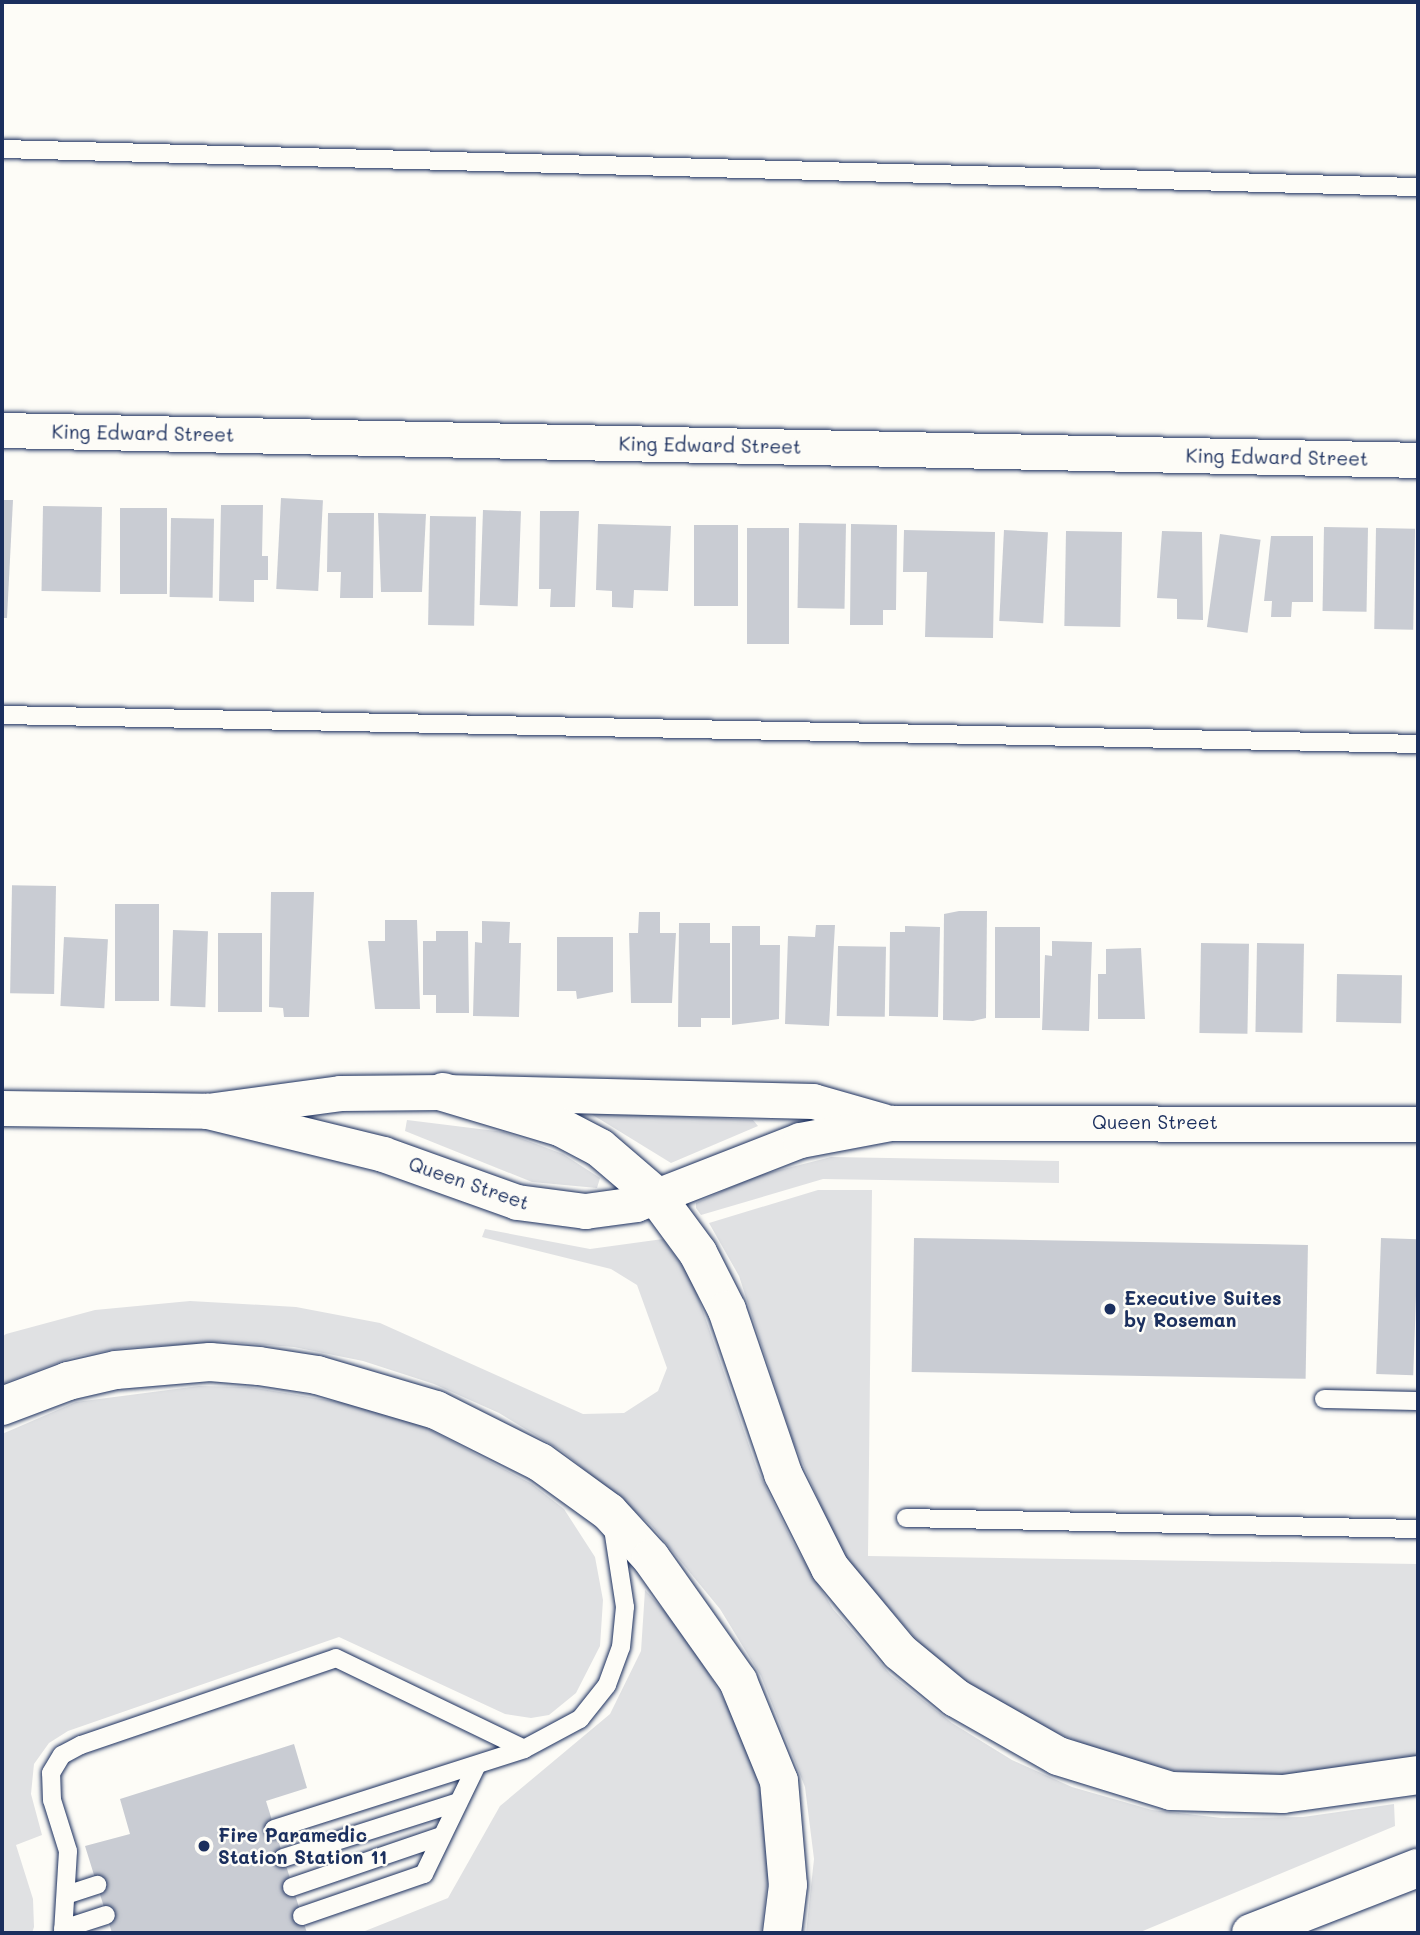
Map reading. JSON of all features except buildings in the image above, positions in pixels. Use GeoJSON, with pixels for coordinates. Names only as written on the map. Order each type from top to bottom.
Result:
{"type":"FeatureCollection","features":[{"type":"Feature","properties":{"kind":"main road"},"geometry":{"type":"LineString","coordinates":[[443,1092],[532,1115],[582,1137],[620,1161],[656,1196],[698,1253],[727,1310],[783,1474],[830,1568],[892,1644],[956,1698],[1058,1756],[1171,1791],[1283,1794],[1418,1775]]}},
{"type":"Feature","properties":{"kind":"main road"},"geometry":{"type":"LineString","coordinates":[[2,1406],[68,1381],[162,1364],[210,1362],[317,1375],[414,1402],[492,1434],[609,1512],[686,1601],[738,1681],[762,1732],[779,1781],[787,1835],[782,1933]]}},
{"type":"Feature","properties":{"kind":"main road"},"geometry":{"type":"LineString","coordinates":[[1251,1933],[1418,1868]]}},
{"type":"Feature","properties":{"kind":"street","name":"King Edward Street"},"geometry":{"type":"LineString","coordinates":[[2,430],[1418,460]]}},
{"type":"Feature","properties":{"kind":"street","name":"Queen Street"},"geometry":{"type":"LineString","coordinates":[[2,1108],[207,1111],[340,1093],[443,1092],[813,1101],[891,1123]]}},
{"type":"Feature","properties":{"kind":"street","name":"Queen Street"},"geometry":{"type":"LineString","coordinates":[[207,1111],[383,1154],[545,1208],[601,1210],[656,1196],[761,1151],[891,1123],[1418,1124]]}},
{"type":"Feature","properties":{"kind":"lane"},"geometry":{"type":"LineString","coordinates":[[2,149],[1418,187]]}},
{"type":"Feature","properties":{"kind":"lane"},"geometry":{"type":"LineString","coordinates":[[2,715],[1418,744]]}},
{"type":"Feature","properties":{"kind":"lane"},"geometry":{"type":"LineString","coordinates":[[1324,1399],[1418,1401]]}},
{"type":"Feature","properties":{"kind":"lane"},"geometry":{"type":"LineString","coordinates":[[274,1829],[524,1749],[580,1719],[615,1666],[625,1607],[609,1512]]}},
{"type":"Feature","properties":{"kind":"lane"},"geometry":{"type":"LineString","coordinates":[[906,1517],[1418,1529]]}},
{"type":"Feature","properties":{"kind":"lane"},"geometry":{"type":"LineString","coordinates":[[106,1915],[63,1931],[68,1851],[50,1786],[62,1755],[337,1658],[524,1749]]}},
{"type":"Feature","properties":{"kind":"lane"},"geometry":{"type":"LineString","coordinates":[[302,1916],[424,1874],[477,1765]]}},
{"type":"Feature","properties":{"kind":"lane"},"geometry":{"type":"LineString","coordinates":[[283,1858],[458,1802]]}},
{"type":"Feature","properties":{"kind":"lane"},"geometry":{"type":"LineString","coordinates":[[292,1887],[441,1836]]}},
{"type":"Feature","properties":{"kind":"lane"},"geometry":{"type":"LineString","coordinates":[[66,1895],[97,1885]]}},
{"type":"Feature","properties":{"kind":"shaded area"},"geometry":{"type":"Polygon","coordinates":[[[588,1112],[753,1120],[758,1126],[671,1163],[588,1112]]]}},
{"type":"Feature","properties":{"kind":"shaded area"},"geometry":{"type":"Polygon","coordinates":[[[407,1120],[504,1132],[563,1154],[600,1178],[597,1188],[532,1182],[405,1131],[407,1120]]]}},
{"type":"Feature","properties":{"kind":"shaded area"},"geometry":{"type":"Polygon","coordinates":[[[831,1157],[1059,1161],[1059,1183],[823,1179],[701,1215],[696,1208],[696,1203],[756,1176],[831,1157]]]}},
{"type":"Feature","properties":{"kind":"shaded area"},"geometry":{"type":"Polygon","coordinates":[[[818,1190],[872,1190],[868,1556],[1418,1564],[1418,1757],[1286,1775],[1195,1774],[1132,1763],[1044,1728],[978,1691],[923,1647],[842,1554],[793,1441],[739,1276],[709,1223],[818,1190]]]}},
{"type":"Feature","properties":{"kind":"shaded area"},"geometry":{"type":"Polygon","coordinates":[[[485,1229],[590,1249],[663,1239],[692,1279],[757,1469],[793,1543],[833,1609],[890,1674],[952,1723],[1012,1760],[1072,1787],[1152,1810],[1222,1818],[1303,1817],[1394,1804],[1395,1826],[1138,1933],[806,1933],[814,1859],[805,1787],[761,1676],[720,1609],[651,1525],[562,1451],[499,1413],[434,1384],[363,1361],[294,1347],[228,1342],[124,1348],[73,1357],[2,1384],[2,1337],[6,1334],[95,1310],[190,1301],[296,1307],[380,1323],[583,1414],[624,1413],[658,1391],[667,1368],[637,1285],[611,1269],[482,1237],[485,1229]]]}},
{"type":"Feature","properties":{"kind":"shaded area"},"geometry":{"type":"Polygon","coordinates":[[[199,1386],[249,1387],[363,1406],[421,1425],[532,1484],[564,1509],[595,1557],[603,1600],[600,1646],[576,1693],[549,1715],[531,1718],[505,1714],[339,1637],[68,1731],[49,1743],[34,1764],[31,1794],[42,1835],[16,1845],[33,1899],[34,1927],[32,1933],[2,1933],[2,1434],[76,1402],[199,1386]]]}},
{"type":"Feature","properties":{"kind":"shaded area"},"geometry":{"type":"Polygon","coordinates":[[[645,1590],[683,1631],[737,1721],[754,1767],[768,1824],[769,1870],[761,1933],[360,1933],[448,1898],[500,1806],[610,1714],[641,1651],[645,1590]]]}},
{"type":"Feature","properties":{"kind":"place","name":"Executive Suites by Roseman"},"geometry":{"type":"Point","coordinates":[1110,1309]}},
{"type":"Feature","properties":{"kind":"place","name":"Fire Paramedic Station Station 11"},"geometry":{"type":"Point","coordinates":[204,1846]}}]}
